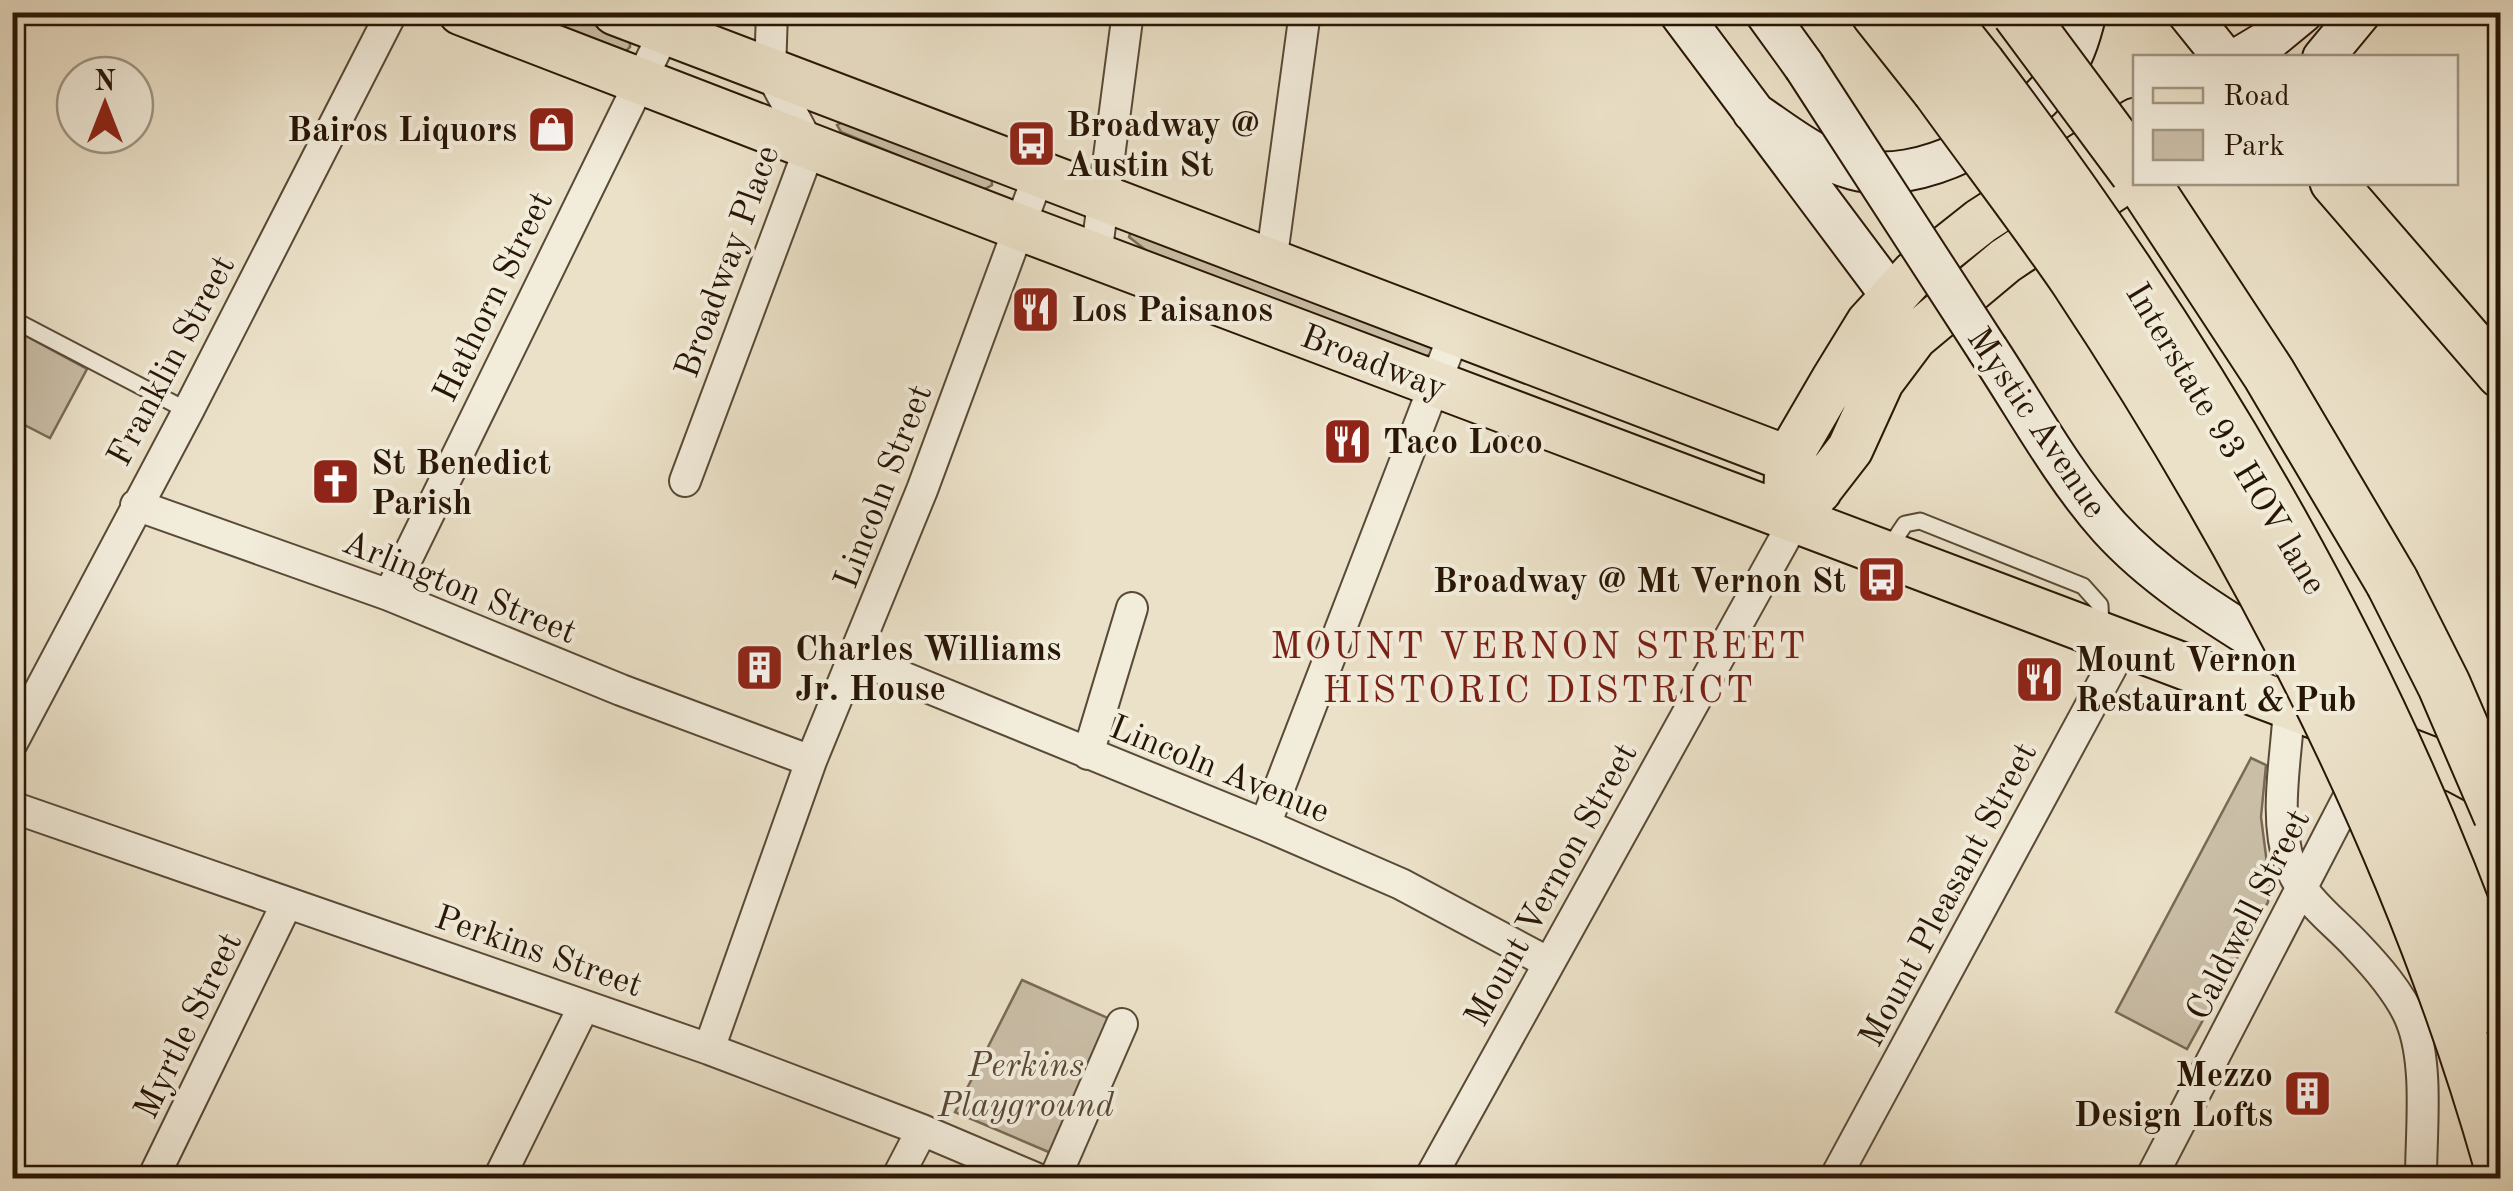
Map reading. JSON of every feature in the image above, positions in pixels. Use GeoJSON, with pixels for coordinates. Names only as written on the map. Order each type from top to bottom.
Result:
{"type":"FeatureCollection","features":[{"type":"Feature","properties":{"kind":"highway"},"geometry":{"type":"LineString","coordinates":[[1877,12],[1959,77],[2074,276],[2209,494],[2308,675],[2408,896],[2449,1003],[2500,1163]]}},
{"type":"Feature","properties":{"kind":"highway","name":"Interstate 93 HOV lane"},"geometry":{"type":"LineString","coordinates":[[1937,12],[1959,77],[2112,246],[2189,366],[2297,551],[2354,659],[2405,770],[2454,884],[2500,1010]]}},
{"type":"Feature","properties":{"kind":"highway"},"geometry":{"type":"LineString","coordinates":[[2018,12],[2133,168]]}},
{"type":"Feature","properties":{"kind":"highway"},"geometry":{"type":"LineString","coordinates":[[2146,185],[2269,374],[2358,522],[2444,686],[2500,815]]}},
{"type":"Feature","properties":{"kind":"main road","name":"Broadway"},"geometry":{"type":"LineString","coordinates":[[460,12],[1434,384],[1797,497]]}},
{"type":"Feature","properties":{"kind":"main road","name":"Broadway"},"geometry":{"type":"LineString","coordinates":[[615,12],[1454,332],[1797,497],[1885,554],[2457,770],[2500,793]]}},
{"type":"Feature","properties":{"kind":"main road"},"geometry":{"type":"LineString","coordinates":[[1679,12],[1893,298],[1921,318],[1934,319]]}},
{"type":"Feature","properties":{"kind":"main road","name":"Mystic Avenue"},"geometry":{"type":"LineString","coordinates":[[1766,12],[2076,484],[2110,528],[2195,600],[2457,770]]}},
{"type":"Feature","properties":{"kind":"main road"},"geometry":{"type":"LineString","coordinates":[[1753,112],[1820,156],[1851,169],[1903,173],[1929,167],[1998,131],[2057,81],[2076,48],[2086,12]]}},
{"type":"Feature","properties":{"kind":"main road"},"geometry":{"type":"LineString","coordinates":[[2187,12],[2222,55]]}},
{"type":"Feature","properties":{"kind":"main road"},"geometry":{"type":"LineString","coordinates":[[2245,55],[2303,12]]}},
{"type":"Feature","properties":{"kind":"main road"},"geometry":{"type":"LineString","coordinates":[[2325,55],[2361,12]]}},
{"type":"Feature","properties":{"kind":"main road"},"geometry":{"type":"LineString","coordinates":[[1797,497],[1869,323],[1945,247],[2133,123]]}},
{"type":"Feature","properties":{"kind":"main road"},"geometry":{"type":"LineString","coordinates":[[1797,497],[1850,449],[1880,381],[1914,337],[2006,260],[2133,174]]}},
{"type":"Feature","properties":{"kind":"main road"},"geometry":{"type":"LineString","coordinates":[[2336,185],[2500,375]]}},
{"type":"Feature","properties":{"kind":"street","name":"Franklin Street"},"geometry":{"type":"LineString","coordinates":[[12,742],[188,411],[392,12]]}},
{"type":"Feature","properties":{"kind":"street"},"geometry":{"type":"LineString","coordinates":[[770,72],[772,12]]}},
{"type":"Feature","properties":{"kind":"street"},"geometry":{"type":"LineString","coordinates":[[1096,256],[1128,12]]}},
{"type":"Feature","properties":{"kind":"street"},"geometry":{"type":"LineString","coordinates":[[1271,263],[1305,12]]}},
{"type":"Feature","properties":{"kind":"street","name":"Hathorn Street"},"geometry":{"type":"LineString","coordinates":[[389,595],[665,32]]}},
{"type":"Feature","properties":{"kind":"street","name":"Broadway Place"},"geometry":{"type":"LineString","coordinates":[[684,481],[810,147],[770,72]]}},
{"type":"Feature","properties":{"kind":"street","name":"Lincoln Street"},"geometry":{"type":"LineString","coordinates":[[709,1049],[812,761],[856,658],[1039,174]]}},
{"type":"Feature","properties":{"kind":"street"},"geometry":{"type":"LineString","coordinates":[[1265,825],[1454,332]]}},
{"type":"Feature","properties":{"kind":"street","name":"Mount Vernon Street"},"geometry":{"type":"LineString","coordinates":[[1430,1178],[1797,497]]}},
{"type":"Feature","properties":{"kind":"street","name":"Arlington Street"},"geometry":{"type":"LineString","coordinates":[[136,505],[389,595],[621,690],[812,761]]}},
{"type":"Feature","properties":{"kind":"street"},"geometry":{"type":"LineString","coordinates":[[1088,754],[1132,608]]}},
{"type":"Feature","properties":{"kind":"street","name":"Mount Pleasant Street"},"geometry":{"type":"LineString","coordinates":[[1836,1178],[2112,640]]}},
{"type":"Feature","properties":{"kind":"street","name":"Lincoln Avenue"},"geometry":{"type":"LineString","coordinates":[[856,658],[1401,884],[1549,963]]}},
{"type":"Feature","properties":{"kind":"street"},"geometry":{"type":"LineString","coordinates":[[2289,706],[2282,826],[2288,862],[2302,892],[2358,948],[2398,995],[2411,1020],[2420,1054],[2421,1178]]}},
{"type":"Feature","properties":{"kind":"street","name":"Caldwell Street"},"geometry":{"type":"LineString","coordinates":[[2152,1178],[2364,768],[2375,753],[2390,744]]}},
{"type":"Feature","properties":{"kind":"street","name":"Perkins Street"},"geometry":{"type":"LineString","coordinates":[[12,807],[709,1049],[1036,1178]]}},
{"type":"Feature","properties":{"kind":"street","name":"Myrtle Street"},"geometry":{"type":"LineString","coordinates":[[152,1178],[287,903]]}},
{"type":"Feature","properties":{"kind":"street"},"geometry":{"type":"LineString","coordinates":[[499,1178],[584,1006]]}},
{"type":"Feature","properties":{"kind":"street"},"geometry":{"type":"LineString","coordinates":[[1054,1178],[1122,1024]]}},
{"type":"Feature","properties":{"kind":"street"},"geometry":{"type":"LineString","coordinates":[[897,1178],[922,1130]]}},
{"type":"Feature","properties":{"kind":"lane"},"geometry":{"type":"LineString","coordinates":[[12,319],[188,411]]}},
{"type":"Feature","properties":{"kind":"green space"},"geometry":{"type":"Polygon","coordinates":[[[511,13],[586,20],[630,41],[630,47],[625,52],[511,13]]]}},
{"type":"Feature","properties":{"kind":"green space"},"geometry":{"type":"Polygon","coordinates":[[[843,122],[991,174],[992,185],[983,190],[841,132],[837,125],[843,122]]]}},
{"type":"Feature","properties":{"kind":"green space"},"geometry":{"type":"Polygon","coordinates":[[[1131,231],[1433,345],[1434,351],[1423,359],[1152,255],[1129,237],[1131,231]]]}},
{"type":"Feature","properties":{"kind":"green space"},"geometry":{"type":"Polygon","coordinates":[[[13,329],[87,369],[50,438],[13,419],[13,329]]]}},
{"type":"Feature","properties":{"kind":"green space"},"geometry":{"type":"Polygon","coordinates":[[[2251,758],[2266,765],[2261,817],[2270,887],[2268,902],[2187,1049],[2116,1012],[2251,758]]]}},
{"type":"Feature","properties":{"kind":"green space","name":"Perkins Playground"},"geometry":{"type":"Polygon","coordinates":[[[1022,980],[1110,1019],[1051,1153],[955,1112],[1022,980]]]}},
{"type":"Feature","properties":{"kind":"place","name":"Bairos Liquors"},"geometry":{"type":"Point","coordinates":[552,129]}},
{"type":"Feature","properties":{"kind":"place","name":"Broadway @ Austin St"},"geometry":{"type":"Point","coordinates":[1031,144]}},
{"type":"Feature","properties":{"kind":"place","name":"Los Paisanos"},"geometry":{"type":"Point","coordinates":[1036,309]}},
{"type":"Feature","properties":{"kind":"place","name":"Taco Loco"},"geometry":{"type":"Point","coordinates":[1348,441]}},
{"type":"Feature","properties":{"kind":"place","name":"St Benedict Parish"},"geometry":{"type":"Point","coordinates":[336,482]}},
{"type":"Feature","properties":{"kind":"place","name":"Broadway @ Mt Vernon St"},"geometry":{"type":"Point","coordinates":[1881,580]}},
{"type":"Feature","properties":{"kind":"place","name":"Charles Williams Jr. House"},"geometry":{"type":"Point","coordinates":[760,668]}},
{"type":"Feature","properties":{"kind":"place","name":"Mount Vernon Restaurant & Pub"},"geometry":{"type":"Point","coordinates":[2040,679]}},
{"type":"Feature","properties":{"kind":"place","name":"Mezzo Design Lofts"},"geometry":{"type":"Point","coordinates":[2308,1094]}},
{"type":"Feature","properties":{"kind":"district","name":"MOUNT VERNON STREET HISTORIC DISTRICT"},"geometry":{"type":"Point","coordinates":[1539,667]}}]}
